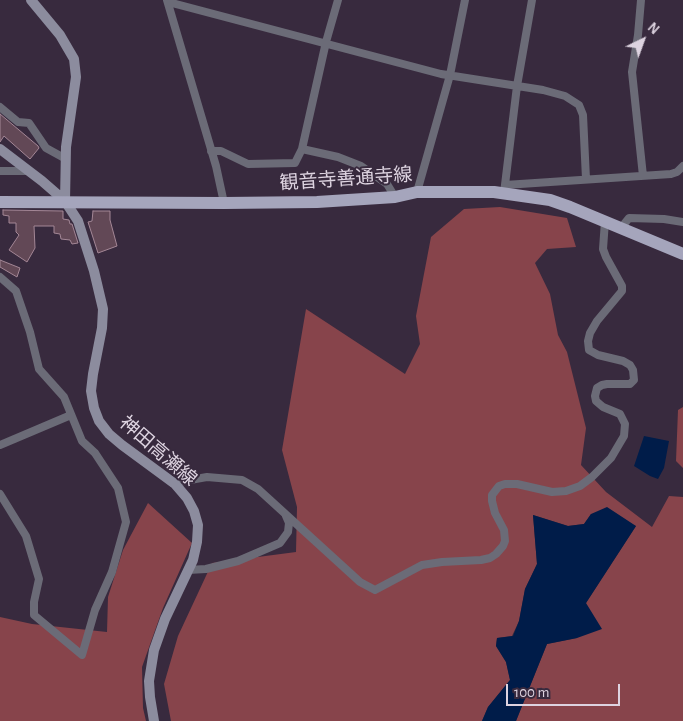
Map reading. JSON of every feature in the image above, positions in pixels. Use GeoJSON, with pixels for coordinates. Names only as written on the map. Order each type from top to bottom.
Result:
{"type":"FeatureCollection","features":[{"type":"Feature","properties":{"kind":"main road"},"geometry":{"type":"LineString","coordinates":[[31,0],[60,35],[74,59],[76,77],[66,159],[65,201]]}},
{"type":"Feature","properties":{"kind":"main road","name":"神田高瀬線"},"geometry":{"type":"LineString","coordinates":[[0,149],[65,201],[78,221],[94,270],[103,308],[102,328],[92,382],[94,408],[99,421],[109,434],[122,445],[173,483],[187,498],[198,525],[193,560],[165,619],[154,650],[149,681],[154,721]]}},
{"type":"Feature","properties":{"kind":"main road","name":"観音寺善通寺線"},"geometry":{"type":"LineString","coordinates":[[0,202],[317,202],[396,197],[417,192],[494,192],[505,189],[550,200],[683,254]]}},
{"type":"Feature","properties":{"kind":"street"},"geometry":{"type":"LineString","coordinates":[[212,151],[220,151],[248,164],[295,163],[302,149],[326,42],[338,0]]}},
{"type":"Feature","properties":{"kind":"street"},"geometry":{"type":"LineString","coordinates":[[417,192],[450,75],[465,0]]}},
{"type":"Feature","properties":{"kind":"street"},"geometry":{"type":"LineString","coordinates":[[532,0],[517,86],[505,189],[586,179],[671,174],[677,172],[683,166]]}},
{"type":"Feature","properties":{"kind":"street"},"geometry":{"type":"LineString","coordinates":[[641,0],[632,72],[643,176]]}},
{"type":"Feature","properties":{"kind":"street"},"geometry":{"type":"LineString","coordinates":[[168,1],[441,74],[543,90],[565,96],[579,105],[583,115],[586,179]]}},
{"type":"Feature","properties":{"kind":"street"},"geometry":{"type":"LineString","coordinates":[[168,1],[212,151],[224,203]]}},
{"type":"Feature","properties":{"kind":"street"},"geometry":{"type":"LineString","coordinates":[[0,107],[18,122],[30,123],[46,148],[66,159]]}},
{"type":"Feature","properties":{"kind":"street"},"geometry":{"type":"LineString","coordinates":[[302,149],[338,157],[361,166],[387,184],[396,197]]}},
{"type":"Feature","properties":{"kind":"street"},"geometry":{"type":"LineString","coordinates":[[0,171],[29,171]]}},
{"type":"Feature","properties":{"kind":"street"},"geometry":{"type":"LineString","coordinates":[[621,228],[629,218],[664,219],[683,222]]}},
{"type":"Feature","properties":{"kind":"street"},"geometry":{"type":"LineString","coordinates":[[173,483],[207,478],[242,480],[258,489],[360,582],[375,590],[422,565],[490,558],[504,546],[505,541],[504,530],[495,513],[492,501],[492,495],[499,486],[516,484],[552,492],[566,492],[580,486],[612,458],[624,436],[625,424],[620,414],[603,407],[596,401],[594,396],[597,388],[607,384],[630,384],[635,376],[633,370],[630,365],[598,355],[589,350],[588,341],[597,321],[622,292],[622,286],[603,249],[605,221]]}},
{"type":"Feature","properties":{"kind":"street"},"geometry":{"type":"LineString","coordinates":[[0,277],[16,291],[30,332],[39,369],[64,397],[82,441],[95,453],[118,488],[126,522],[112,572],[95,610],[82,655],[34,615],[34,602],[39,578],[26,536],[0,494]]}},
{"type":"Feature","properties":{"kind":"street"},"geometry":{"type":"LineString","coordinates":[[0,445],[71,415]]}},
{"type":"Feature","properties":{"kind":"street"},"geometry":{"type":"LineString","coordinates":[[188,570],[206,569],[238,561],[280,543],[288,532],[289,523],[285,514]]}},
{"type":"Feature","properties":{"kind":"shaded area"},"geometry":{"type":"Polygon","coordinates":[[[500,207],[567,218],[576,247],[547,249],[535,263],[550,294],[558,335],[567,352],[586,428],[581,465],[606,492],[652,527],[669,496],[683,497],[683,721],[516,721],[547,644],[577,638],[586,603],[636,526],[591,514],[584,524],[568,526],[533,515],[537,564],[525,589],[519,621],[512,636],[497,638],[496,646],[506,662],[510,680],[488,707],[482,721],[171,721],[164,684],[178,636],[212,563],[296,552],[297,507],[282,450],[306,309],[405,374],[420,344],[416,316],[431,237],[464,209],[500,207]]]}},
{"type":"Feature","properties":{"kind":"shaded area"},"geometry":{"type":"Polygon","coordinates":[[[683,407],[683,468],[676,461],[678,410],[683,407]]]}},
{"type":"Feature","properties":{"kind":"shaded area"},"geometry":{"type":"Polygon","coordinates":[[[148,503],[192,543],[163,608],[142,667],[143,708],[146,721],[0,721],[0,617],[32,624],[107,632],[108,597],[123,550],[148,503]]]}},
{"type":"Feature","properties":{"kind":"water"},"geometry":{"type":"Polygon","coordinates":[[[644,436],[669,441],[664,468],[658,479],[634,466],[644,436]]]}},
{"type":"Feature","properties":{"kind":"water"},"geometry":{"type":"Polygon","coordinates":[[[607,507],[636,526],[586,603],[602,629],[577,638],[547,644],[516,721],[482,721],[488,707],[510,680],[506,662],[496,646],[497,638],[513,636],[519,621],[525,589],[537,564],[533,515],[568,526],[584,524],[591,514],[607,507]]]}},
{"type":"Feature","properties":{"kind":"building"},"geometry":{"type":"Polygon","coordinates":[[[0,114],[38,146],[39,148],[30,159],[4,136],[0,142],[0,114]]]}},
{"type":"Feature","properties":{"kind":"building"},"geometry":{"type":"Polygon","coordinates":[[[3,210],[63,211],[63,219],[69,220],[70,224],[72,224],[78,243],[72,244],[70,240],[61,239],[60,234],[54,233],[54,226],[34,226],[35,248],[27,262],[9,250],[19,235],[16,232],[16,223],[9,223],[9,216],[3,215],[3,210]]]}},
{"type":"Feature","properties":{"kind":"building"},"geometry":{"type":"Polygon","coordinates":[[[93,211],[110,211],[110,220],[117,246],[98,253],[88,222],[92,221],[93,211]]]}},
{"type":"Feature","properties":{"kind":"building"},"geometry":{"type":"Polygon","coordinates":[[[0,260],[20,268],[17,277],[0,267],[0,260]]]}}]}
